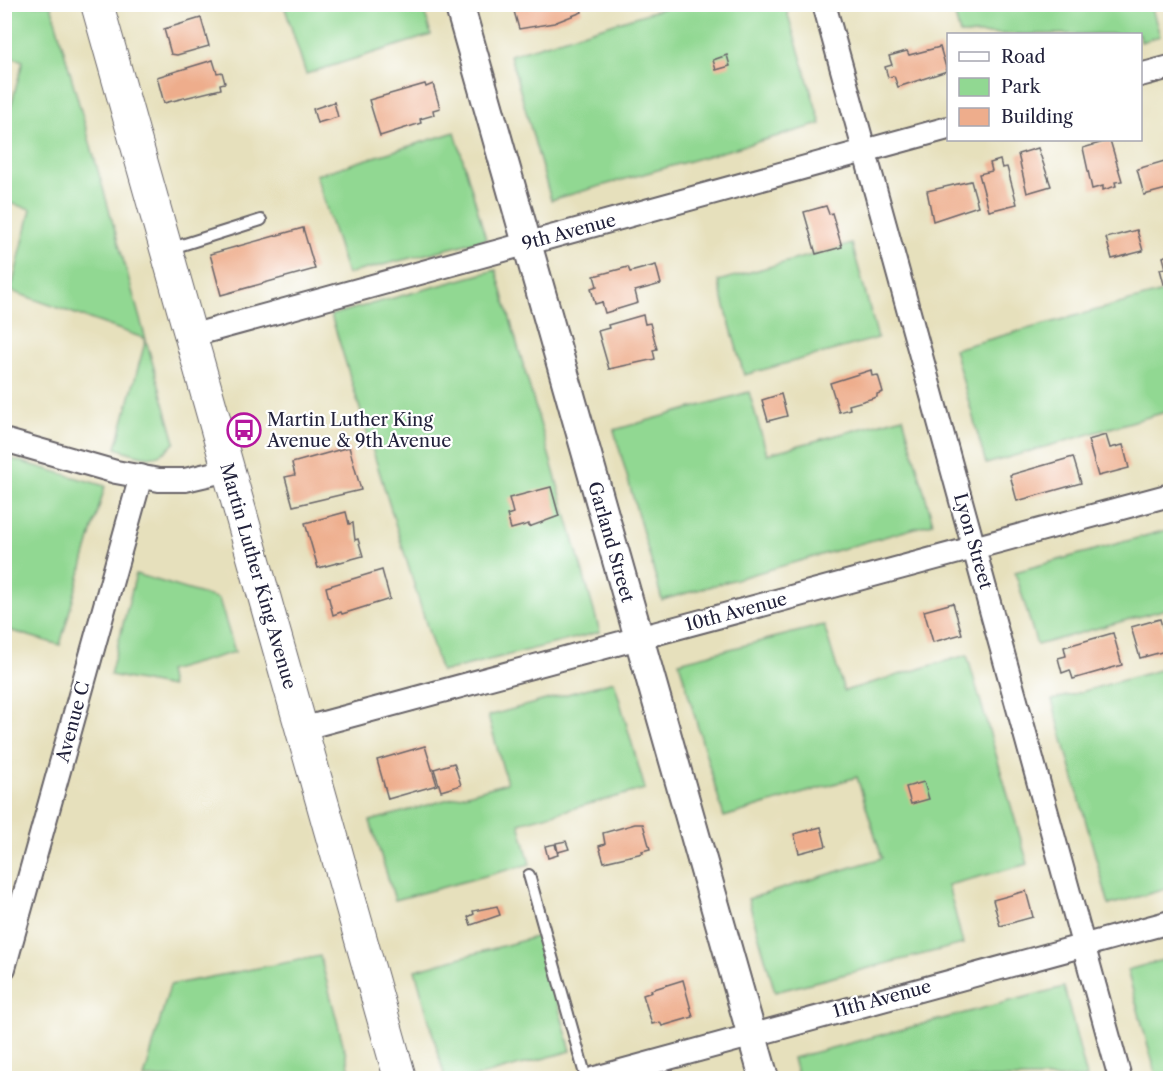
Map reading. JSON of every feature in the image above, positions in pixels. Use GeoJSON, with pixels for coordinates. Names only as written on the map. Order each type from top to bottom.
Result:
{"type":"FeatureCollection","features":[{"type":"Feature","properties":{"kind":"main road","name":"Martin Luther King Avenue"},"geometry":{"type":"LineString","coordinates":[[97,4],[400,1078]]}},
{"type":"Feature","properties":{"kind":"street","name":"Garland Street"},"geometry":{"type":"LineString","coordinates":[[459,4],[525,244],[764,1078]]}},
{"type":"Feature","properties":{"kind":"street","name":"Lyon Street"},"geometry":{"type":"LineString","coordinates":[[824,4],[1120,1078]]}},
{"type":"Feature","properties":{"kind":"street"},"geometry":{"type":"LineString","coordinates":[[1142,74],[1170,67]]}},
{"type":"Feature","properties":{"kind":"street","name":"9th Avenue"},"geometry":{"type":"LineString","coordinates":[[190,336],[947,128]]}},
{"type":"Feature","properties":{"kind":"street"},"geometry":{"type":"LineString","coordinates":[[4,440],[116,472],[176,481],[228,470]]}},
{"type":"Feature","properties":{"kind":"street","name":"Avenue C"},"geometry":{"type":"LineString","coordinates":[[4,968],[141,476]]}},
{"type":"Feature","properties":{"kind":"street","name":"10th Avenue"},"geometry":{"type":"LineString","coordinates":[[301,729],[1170,495]]}},
{"type":"Feature","properties":{"kind":"street","name":"11th Avenue"},"geometry":{"type":"LineString","coordinates":[[595,1078],[1170,922]]}},
{"type":"Feature","properties":{"kind":"lane"},"geometry":{"type":"LineString","coordinates":[[166,250],[261,220]]}},
{"type":"Feature","properties":{"kind":"lane"},"geometry":{"type":"LineString","coordinates":[[529,874],[586,1078]]}},
{"type":"Feature","properties":{"kind":"green space"},"geometry":{"type":"Polygon","coordinates":[[[4,5],[51,5],[146,339],[11,291],[31,209],[5,202],[5,128],[23,61],[5,55],[4,5]]]}},
{"type":"Feature","properties":{"kind":"green space"},"geometry":{"type":"Polygon","coordinates":[[[284,5],[423,5],[431,35],[306,74],[284,5]]]}},
{"type":"Feature","properties":{"kind":"green space"},"geometry":{"type":"Polygon","coordinates":[[[674,5],[785,5],[821,124],[551,200],[510,55],[674,5]]]}},
{"type":"Feature","properties":{"kind":"green space"},"geometry":{"type":"Polygon","coordinates":[[[952,5],[1151,5],[1160,36],[1142,42],[1142,33],[960,33],[952,5]]]}},
{"type":"Feature","properties":{"kind":"green space"},"geometry":{"type":"Polygon","coordinates":[[[455,132],[486,239],[347,274],[316,175],[455,132]]]}},
{"type":"Feature","properties":{"kind":"green space"},"geometry":{"type":"Polygon","coordinates":[[[852,244],[878,338],[744,375],[718,281],[852,244]]]}},
{"type":"Feature","properties":{"kind":"green space"},"geometry":{"type":"Polygon","coordinates":[[[496,270],[600,632],[441,672],[331,315],[496,270]]]}},
{"type":"Feature","properties":{"kind":"green space"},"geometry":{"type":"Polygon","coordinates":[[[1170,290],[1170,415],[1169,411],[986,464],[954,349],[1170,290]]]}},
{"type":"Feature","properties":{"kind":"green space"},"geometry":{"type":"Polygon","coordinates":[[[146,339],[175,442],[161,454],[148,457],[116,448],[146,339]]]}},
{"type":"Feature","properties":{"kind":"green space"},"geometry":{"type":"Polygon","coordinates":[[[749,392],[767,454],[903,417],[933,523],[662,600],[614,430],[749,392]]]}},
{"type":"Feature","properties":{"kind":"green space"},"geometry":{"type":"Polygon","coordinates":[[[5,457],[105,486],[60,645],[5,629],[5,457]]]}},
{"type":"Feature","properties":{"kind":"green space"},"geometry":{"type":"Polygon","coordinates":[[[1170,529],[1170,608],[1037,645],[1015,572],[1170,529]]]}},
{"type":"Feature","properties":{"kind":"green space"},"geometry":{"type":"Polygon","coordinates":[[[136,574],[219,599],[235,652],[168,671],[171,687],[110,675],[136,574]]]}},
{"type":"Feature","properties":{"kind":"green space"},"geometry":{"type":"Polygon","coordinates":[[[824,625],[844,691],[967,655],[1028,864],[948,885],[963,944],[775,992],[748,899],[882,858],[857,777],[724,817],[679,662],[824,625]]]}},
{"type":"Feature","properties":{"kind":"green space"},"geometry":{"type":"Polygon","coordinates":[[[1170,667],[1170,888],[1109,905],[1052,700],[1170,667]]]}},
{"type":"Feature","properties":{"kind":"green space"},"geometry":{"type":"Polygon","coordinates":[[[614,681],[645,789],[519,823],[530,864],[395,900],[370,821],[507,783],[488,716],[614,681]]]}},
{"type":"Feature","properties":{"kind":"green space"},"geometry":{"type":"Polygon","coordinates":[[[539,936],[571,1051],[473,1078],[445,1078],[415,970],[539,936]]]}},
{"type":"Feature","properties":{"kind":"green space"},"geometry":{"type":"Polygon","coordinates":[[[320,956],[352,1078],[144,1078],[170,985],[320,956]]]}},
{"type":"Feature","properties":{"kind":"green space"},"geometry":{"type":"Polygon","coordinates":[[[1170,958],[1170,1078],[1157,1078],[1127,970],[1170,958]]]}},
{"type":"Feature","properties":{"kind":"green space"},"geometry":{"type":"Polygon","coordinates":[[[1064,987],[1087,1078],[798,1078],[793,1058],[1064,987]]]}},
{"type":"Feature","properties":{"kind":"building"},"geometry":{"type":"Polygon","coordinates":[[[512,4],[580,4],[582,12],[554,23],[519,29],[512,4]]]}},
{"type":"Feature","properties":{"kind":"building"},"geometry":{"type":"Polygon","coordinates":[[[201,18],[209,46],[177,55],[171,54],[164,29],[201,18]]]}},
{"type":"Feature","properties":{"kind":"building"},"geometry":{"type":"Polygon","coordinates":[[[940,47],[947,71],[898,87],[894,76],[888,77],[885,67],[892,65],[889,56],[907,51],[909,55],[940,47]]]}},
{"type":"Feature","properties":{"kind":"building"},"geometry":{"type":"Polygon","coordinates":[[[727,55],[730,66],[716,70],[713,60],[727,55]]]}},
{"type":"Feature","properties":{"kind":"building"},"geometry":{"type":"Polygon","coordinates":[[[213,60],[217,73],[222,72],[225,83],[220,84],[221,89],[164,103],[157,77],[213,60]]]}},
{"type":"Feature","properties":{"kind":"building"},"geometry":{"type":"Polygon","coordinates":[[[425,84],[426,87],[433,84],[440,108],[433,110],[434,115],[420,119],[421,123],[380,136],[369,100],[425,84]]]}},
{"type":"Feature","properties":{"kind":"building"},"geometry":{"type":"Polygon","coordinates":[[[334,102],[338,117],[317,123],[313,109],[334,102]]]}},
{"type":"Feature","properties":{"kind":"building"},"geometry":{"type":"Polygon","coordinates":[[[1110,141],[1122,181],[1115,182],[1116,186],[1103,190],[1103,186],[1092,189],[1083,148],[1110,141]]]}},
{"type":"Feature","properties":{"kind":"building"},"geometry":{"type":"Polygon","coordinates":[[[1038,148],[1051,186],[1027,193],[1018,154],[1038,148]]]}},
{"type":"Feature","properties":{"kind":"building"},"geometry":{"type":"Polygon","coordinates":[[[1000,160],[1002,168],[1007,167],[1017,204],[989,211],[979,174],[992,171],[990,163],[1000,160]]]}},
{"type":"Feature","properties":{"kind":"building"},"geometry":{"type":"Polygon","coordinates":[[[1170,161],[1170,188],[1144,195],[1137,169],[1170,161]]]}},
{"type":"Feature","properties":{"kind":"building"},"geometry":{"type":"Polygon","coordinates":[[[971,181],[978,206],[933,221],[927,191],[971,181]]]}},
{"type":"Feature","properties":{"kind":"building"},"geometry":{"type":"Polygon","coordinates":[[[826,206],[829,214],[832,213],[842,247],[816,254],[804,212],[826,206]]]}},
{"type":"Feature","properties":{"kind":"building"},"geometry":{"type":"Polygon","coordinates":[[[303,228],[315,269],[221,295],[210,254],[303,228]]]}},
{"type":"Feature","properties":{"kind":"building"},"geometry":{"type":"Polygon","coordinates":[[[1137,230],[1143,251],[1112,259],[1106,238],[1137,230]]]}},
{"type":"Feature","properties":{"kind":"building"},"geometry":{"type":"Polygon","coordinates":[[[1170,254],[1170,282],[1164,284],[1160,269],[1166,268],[1163,257],[1170,254]]]}},
{"type":"Feature","properties":{"kind":"building"},"geometry":{"type":"Polygon","coordinates":[[[656,265],[661,284],[635,291],[638,303],[605,313],[602,302],[595,304],[591,288],[597,286],[594,276],[628,267],[630,272],[656,265]]]}},
{"type":"Feature","properties":{"kind":"building"},"geometry":{"type":"Polygon","coordinates":[[[643,315],[645,324],[650,323],[657,349],[653,350],[655,359],[609,369],[598,331],[609,328],[608,325],[643,315]]]}},
{"type":"Feature","properties":{"kind":"building"},"geometry":{"type":"Polygon","coordinates":[[[871,370],[872,376],[878,375],[883,392],[877,394],[877,397],[849,405],[850,409],[839,412],[830,383],[871,370]]]}},
{"type":"Feature","properties":{"kind":"building"},"geometry":{"type":"Polygon","coordinates":[[[781,394],[787,416],[768,421],[762,400],[781,394]]]}},
{"type":"Feature","properties":{"kind":"building"},"geometry":{"type":"Polygon","coordinates":[[[1106,435],[1110,448],[1123,445],[1129,468],[1098,476],[1088,440],[1106,435]]]}},
{"type":"Feature","properties":{"kind":"building"},"geometry":{"type":"Polygon","coordinates":[[[349,447],[361,490],[293,506],[285,477],[295,475],[292,463],[349,447]]]}},
{"type":"Feature","properties":{"kind":"building"},"geometry":{"type":"Polygon","coordinates":[[[1073,457],[1081,483],[1017,501],[1010,475],[1073,457]]]}},
{"type":"Feature","properties":{"kind":"building"},"geometry":{"type":"Polygon","coordinates":[[[551,487],[559,516],[529,527],[529,524],[511,529],[507,515],[513,513],[509,498],[551,487]]]}},
{"type":"Feature","properties":{"kind":"building"},"geometry":{"type":"Polygon","coordinates":[[[346,512],[349,524],[353,523],[355,540],[358,539],[363,556],[318,568],[305,523],[346,512]]]}},
{"type":"Feature","properties":{"kind":"building"},"geometry":{"type":"Polygon","coordinates":[[[382,570],[390,599],[333,615],[326,587],[382,570]]]}},
{"type":"Feature","properties":{"kind":"building"},"geometry":{"type":"Polygon","coordinates":[[[953,603],[962,634],[933,642],[924,611],[953,603]]]}},
{"type":"Feature","properties":{"kind":"building"},"geometry":{"type":"Polygon","coordinates":[[[1160,619],[1169,650],[1140,658],[1131,627],[1160,619]]]}},
{"type":"Feature","properties":{"kind":"building"},"geometry":{"type":"Polygon","coordinates":[[[1113,633],[1122,665],[1073,679],[1070,670],[1062,673],[1058,658],[1066,656],[1064,647],[1113,633]]]}},
{"type":"Feature","properties":{"kind":"building"},"geometry":{"type":"Polygon","coordinates":[[[425,746],[437,785],[388,799],[377,760],[425,746]]]}},
{"type":"Feature","properties":{"kind":"building"},"geometry":{"type":"Polygon","coordinates":[[[454,763],[461,785],[441,791],[434,769],[454,763]]]}},
{"type":"Feature","properties":{"kind":"building"},"geometry":{"type":"Polygon","coordinates":[[[924,782],[929,799],[911,804],[906,787],[924,782]]]}},
{"type":"Feature","properties":{"kind":"building"},"geometry":{"type":"Polygon","coordinates":[[[643,824],[650,849],[642,851],[643,853],[604,862],[599,846],[605,844],[603,833],[643,824]]]}},
{"type":"Feature","properties":{"kind":"building"},"geometry":{"type":"Polygon","coordinates":[[[821,827],[826,846],[799,853],[794,834],[821,827]]]}},
{"type":"Feature","properties":{"kind":"building"},"geometry":{"type":"Polygon","coordinates":[[[566,841],[569,849],[558,852],[556,843],[566,841]]]}},
{"type":"Feature","properties":{"kind":"building"},"geometry":{"type":"Polygon","coordinates":[[[555,844],[558,855],[548,858],[545,846],[555,844]]]}},
{"type":"Feature","properties":{"kind":"building"},"geometry":{"type":"Polygon","coordinates":[[[1026,891],[1033,917],[1000,926],[993,900],[1026,891]]]}},
{"type":"Feature","properties":{"kind":"building"},"geometry":{"type":"Polygon","coordinates":[[[497,906],[500,915],[471,925],[468,917],[474,914],[473,911],[497,906]]]}},
{"type":"Feature","properties":{"kind":"building"},"geometry":{"type":"Polygon","coordinates":[[[683,980],[693,1017],[662,1026],[660,1022],[652,1024],[643,995],[652,992],[651,990],[683,980]]]}},
{"type":"Feature","properties":{"kind":"place","name":"Martin Luther King Avenue & 9th Avenue"},"geometry":{"type":"Point","coordinates":[244,430]}}]}
